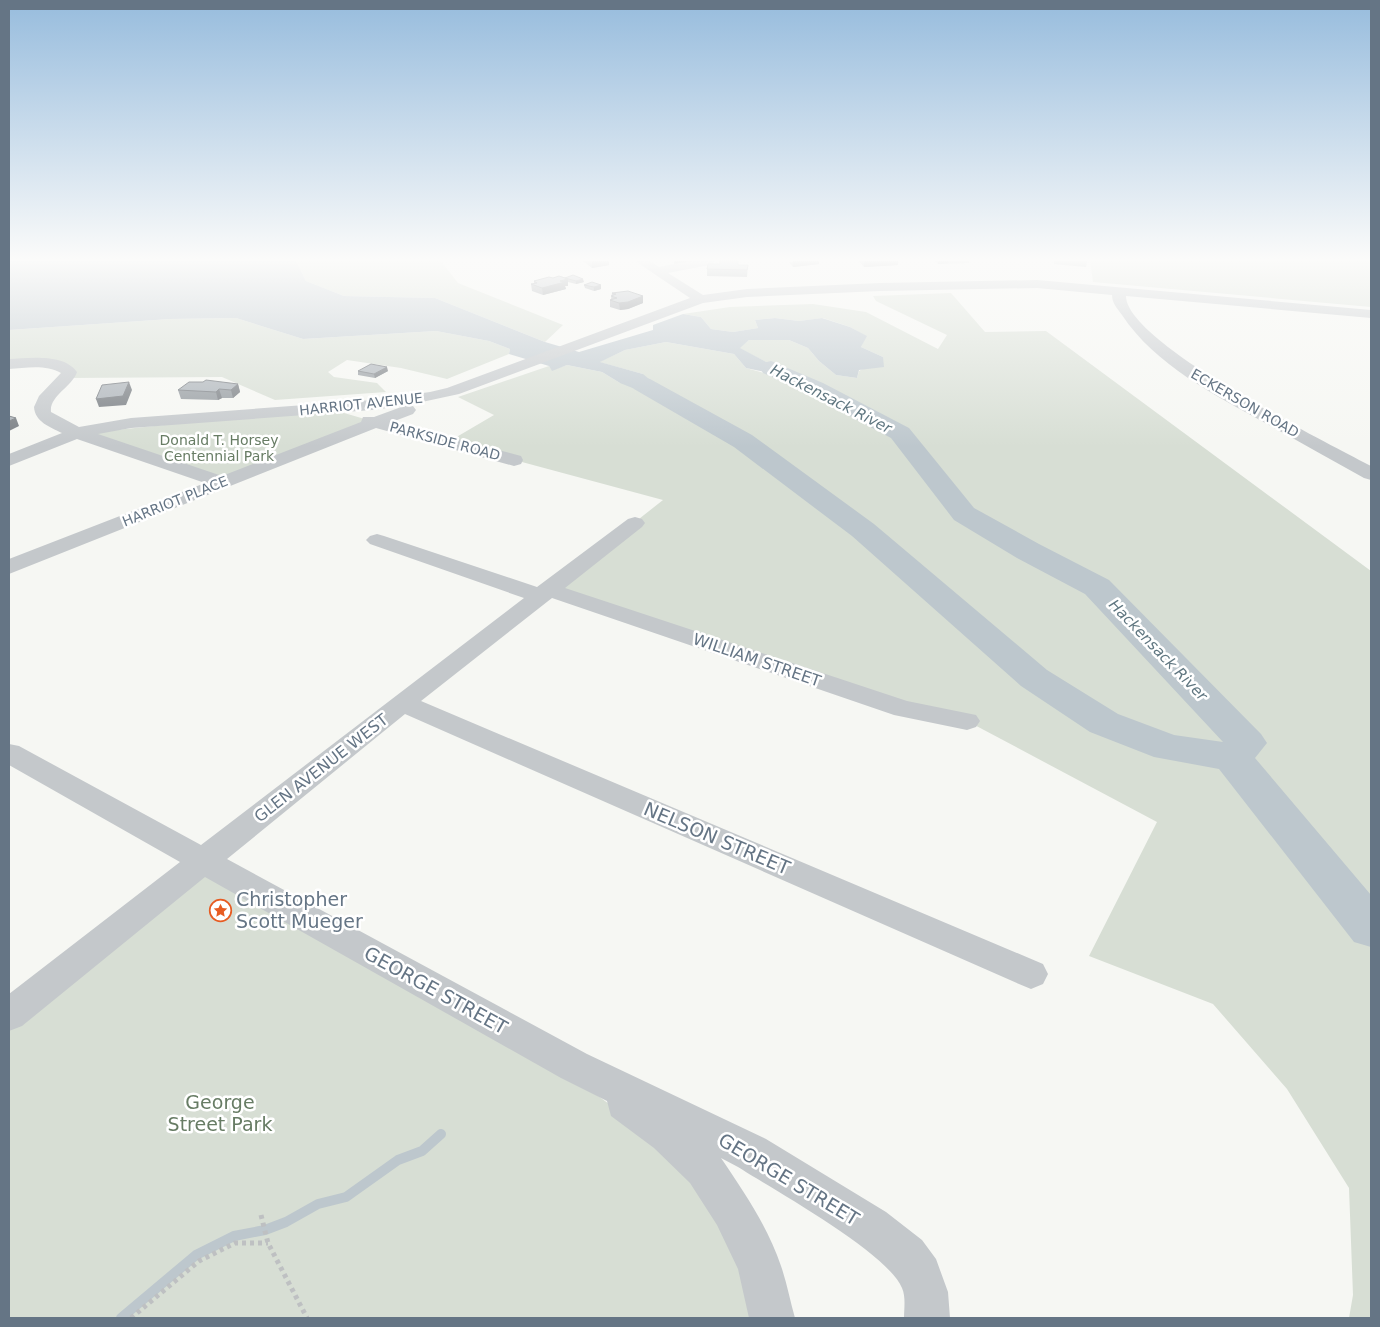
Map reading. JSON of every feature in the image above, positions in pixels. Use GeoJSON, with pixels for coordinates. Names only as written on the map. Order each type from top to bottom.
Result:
{"type":"FeatureCollection","features":[{"type":"Feature","properties":{"kind":"street","name":"HARRIOT AVENUE"},"geometry":{"type":"LineString","coordinates":[[9,460],[76,434],[162,420],[402,402],[453,391],[636,323]]}},
{"type":"Feature","properties":{"kind":"street","name":"ECKERSON ROAD"},"geometry":{"type":"LineString","coordinates":[[1134,323],[1151,341],[1183,367],[1247,406],[1371,474]]}},
{"type":"Feature","properties":{"kind":"street"},"geometry":{"type":"LineString","coordinates":[[9,364],[50,364],[65,369],[68,372],[67,378],[45,400],[42,407],[43,414],[50,420],[76,434],[221,482]]}},
{"type":"Feature","properties":{"kind":"street","name":"HARRIOT PLACE"},"geometry":{"type":"LineString","coordinates":[[9,568],[453,391]]}},
{"type":"Feature","properties":{"kind":"street","name":"PARKSIDE ROAD"},"geometry":{"type":"LineString","coordinates":[[327,408],[514,460]]}},
{"type":"Feature","properties":{"kind":"street","name":"GLEN AVENUE WEST"},"geometry":{"type":"LineString","coordinates":[[9,1015],[402,703],[635,523]]}},
{"type":"Feature","properties":{"kind":"street","name":"WILLIAM STREET"},"geometry":{"type":"LineString","coordinates":[[377,540],[903,709],[967,721]]}},
{"type":"Feature","properties":{"kind":"street","name":"NELSON STREET"},"geometry":{"type":"LineString","coordinates":[[402,703],[1031,974]]}},
{"type":"Feature","properties":{"kind":"street","name":"GEORGE STREET"},"geometry":{"type":"LineString","coordinates":[[9,753],[574,1066],[752,1153],[871,1227],[907,1255],[920,1275],[926,1305]]}},
{"type":"Feature","properties":{"kind":"street","name":"GEORGE STREET"},"geometry":{"type":"LineString","coordinates":[[574,1066],[668,1135],[704,1169],[732,1210],[760,1266],[772,1318]]}},
{"type":"Feature","properties":{"kind":"path"},"geometry":{"type":"LineString","coordinates":[[261,1216],[268,1242],[307,1318]]}},
{"type":"Feature","properties":{"kind":"path"},"geometry":{"type":"LineString","coordinates":[[131,1318],[199,1261],[235,1243],[268,1242]]}},
{"type":"Feature","properties":{"kind":"green space"},"geometry":{"type":"Polygon","coordinates":[[[113,323],[252,323],[303,339],[436,331],[489,341],[510,349],[509,354],[447,379],[401,368],[347,360],[328,372],[334,377],[377,383],[386,392],[275,400],[222,377],[67,378],[65,369],[23,363],[9,364],[9,330],[113,323]]]}},
{"type":"Feature","properties":{"kind":"green space"},"geometry":{"type":"Polygon","coordinates":[[[497,323],[558,323],[563,325],[545,342],[497,323]]]}},
{"type":"Feature","properties":{"kind":"green space"},"geometry":{"type":"Polygon","coordinates":[[[706,323],[756,323],[758,328],[733,332],[711,329],[706,323]]]}},
{"type":"Feature","properties":{"kind":"green space"},"geometry":{"type":"Polygon","coordinates":[[[838,323],[887,323],[938,349],[947,335],[922,323],[977,323],[985,332],[1046,331],[1371,571],[1371,1318],[1349,1318],[1353,1295],[1349,1188],[1287,1089],[1213,1004],[1089,956],[1157,822],[967,721],[549,590],[663,500],[448,442],[494,415],[458,397],[549,366],[552,370],[567,365],[602,372],[620,383],[643,374],[599,362],[625,350],[666,342],[734,354],[746,368],[812,386],[739,348],[749,340],[789,340],[808,348],[819,361],[836,375],[857,378],[859,371],[883,357],[861,347],[866,336],[838,323]]]}},
{"type":"Feature","properties":{"kind":"green space","name":"Donald T. Horsey Centennial Park"},"geometry":{"type":"Polygon","coordinates":[[[327,408],[375,422],[221,482],[77,434],[327,408]]]}},
{"type":"Feature","properties":{"kind":"green space","name":"George Street Park"},"geometry":{"type":"Polygon","coordinates":[[[201,869],[567,1073],[662,1143],[699,1179],[748,1281],[759,1318],[9,1318],[9,1021],[201,869]]]}},
{"type":"Feature","properties":{"kind":"shaded area","name":"Hackensack River"},"geometry":{"type":"Polygon","coordinates":[[[9,323],[113,323],[9,330],[9,323]]]}},
{"type":"Feature","properties":{"kind":"shaded area","name":"Hackensack River"},"geometry":{"type":"Polygon","coordinates":[[[252,323],[497,323],[545,342],[579,352],[653,330],[653,325],[659,323],[706,323],[711,329],[733,332],[758,328],[756,323],[837,323],[867,336],[861,347],[883,357],[884,367],[859,370],[857,378],[836,375],[819,361],[808,348],[789,340],[749,340],[740,348],[815,388],[746,368],[734,354],[666,342],[625,350],[600,362],[643,374],[685,409],[620,383],[602,372],[567,365],[552,371],[549,366],[509,354],[510,349],[489,341],[436,331],[303,339],[252,323]]]}},
{"type":"Feature","properties":{"kind":"building"},"geometry":{"type":"Polygon","coordinates":[[[371,364],[387,367],[374,374],[358,371],[371,364]]]}},
{"type":"Feature","properties":{"kind":"building"},"geometry":{"type":"Polygon","coordinates":[[[206,380],[238,384],[231,390],[219,389],[216,392],[178,390],[189,382],[203,382],[206,380]]]}},
{"type":"Feature","properties":{"kind":"building"},"geometry":{"type":"Polygon","coordinates":[[[129,382],[123,396],[96,399],[102,385],[129,382]]]}},
{"type":"Feature","properties":{"kind":"building"},"geometry":{"type":"Polygon","coordinates":[[[9,416],[16,418],[9,421],[9,416]]]}},
{"type":"Feature","properties":{"kind":"waterway","name":"Hackensack River"},"geometry":{"type":"LineString","coordinates":[[771,368],[815,388],[900,433],[964,514],[1028,551],[1097,587],[1247,743],[1232,757]]}},
{"type":"Feature","properties":{"kind":"waterway"},"geometry":{"type":"LineString","coordinates":[[642,384],[743,441],[863,530],[1034,678],[1104,723],[1168,748],[1232,757]]}},
{"type":"Feature","properties":{"kind":"waterway","name":"Hackensack River"},"geometry":{"type":"LineString","coordinates":[[1232,757],[1371,928]]}},
{"type":"Feature","properties":{"kind":"waterway"},"geometry":{"type":"LineString","coordinates":[[121,1318],[196,1255],[234,1236],[265,1230],[286,1222],[318,1204],[346,1197],[398,1160],[422,1151],[441,1134]]}},
{"type":"Feature","properties":{"kind":"place","name":"Christopher Scott Mueger"},"geometry":{"type":"Point","coordinates":[220,910]}}]}
